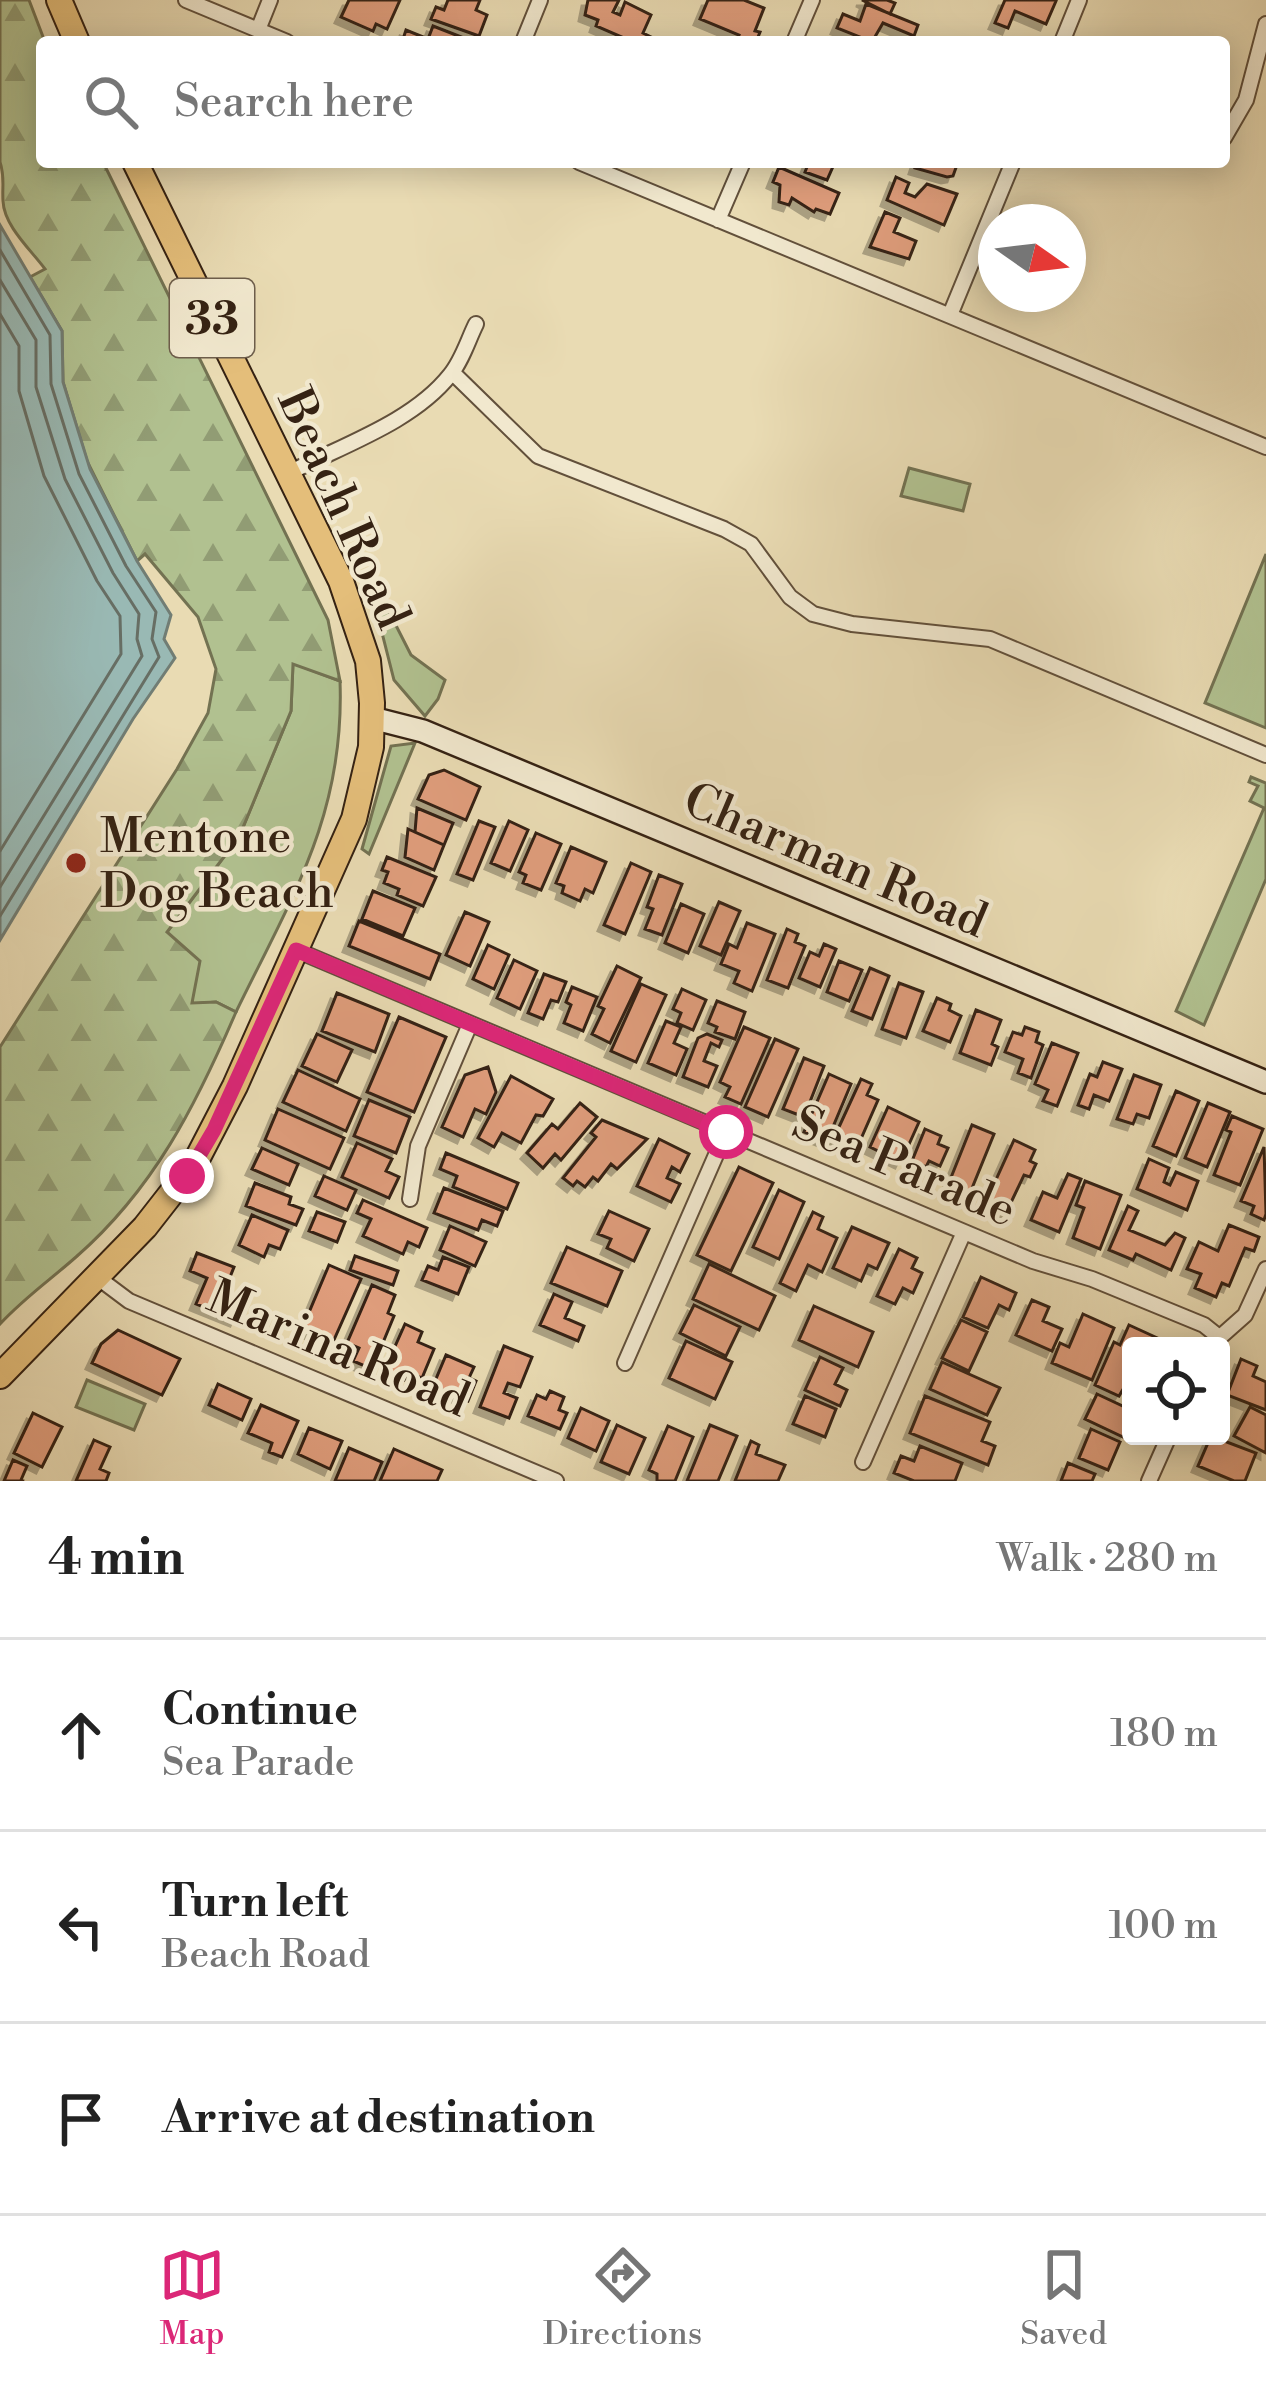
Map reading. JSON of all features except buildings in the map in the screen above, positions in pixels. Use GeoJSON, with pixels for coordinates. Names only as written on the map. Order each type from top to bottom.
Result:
{"type":"FeatureCollection","features":[{"type":"Feature","properties":{"kind":"main road"},"geometry":{"type":"LineString","coordinates":[[59,0],[74,36]]}},
{"type":"Feature","properties":{"kind":"main road","name":"Beach Road"},"geometry":{"type":"LineString","coordinates":[[0,1376],[145,1227],[195,1163],[354,819],[368,771],[370,681],[360,630],[340,580],[138,168]]}},
{"type":"Feature","properties":{"kind":"main road","name":"Charman Road"},"geometry":{"type":"LineString","coordinates":[[372,718],[423,730],[1266,1082]]}},
{"type":"Feature","properties":{"kind":"street"},"geometry":{"type":"LineString","coordinates":[[186,0],[272,36]]}},
{"type":"Feature","properties":{"kind":"street"},"geometry":{"type":"LineString","coordinates":[[258,30],[270,0]]}},
{"type":"Feature","properties":{"kind":"street"},"geometry":{"type":"LineString","coordinates":[[525,36],[540,0]]}},
{"type":"Feature","properties":{"kind":"street"},"geometry":{"type":"LineString","coordinates":[[797,36],[812,0]]}},
{"type":"Feature","properties":{"kind":"street"},"geometry":{"type":"LineString","coordinates":[[1064,36],[1079,0]]}},
{"type":"Feature","properties":{"kind":"street"},"geometry":{"type":"LineString","coordinates":[[1230,128],[1246,100],[1266,24]]}},
{"type":"Feature","properties":{"kind":"street"},"geometry":{"type":"LineString","coordinates":[[593,168],[1266,447]]}},
{"type":"Feature","properties":{"kind":"street"},"geometry":{"type":"LineString","coordinates":[[718,220],[740,168]]}},
{"type":"Feature","properties":{"kind":"street"},"geometry":{"type":"LineString","coordinates":[[950,315],[1011,168]]}},
{"type":"Feature","properties":{"kind":"street"},"geometry":{"type":"LineString","coordinates":[[287,474],[404,413],[453,373],[476,323]]}},
{"type":"Feature","properties":{"kind":"street"},"geometry":{"type":"LineString","coordinates":[[453,373],[538,456],[751,544],[790,597],[813,614],[852,624],[990,639],[1266,755]]}},
{"type":"Feature","properties":{"kind":"street","name":"Sea Parade"},"geometry":{"type":"LineString","coordinates":[[296,950],[964,1232],[1185,1317],[1208,1337]]}},
{"type":"Feature","properties":{"kind":"street"},"geometry":{"type":"LineString","coordinates":[[410,1199],[418,1146],[470,1024]]}},
{"type":"Feature","properties":{"kind":"street"},"geometry":{"type":"LineString","coordinates":[[626,1363],[726,1132]]}},
{"type":"Feature","properties":{"kind":"street"},"geometry":{"type":"LineString","coordinates":[[863,1462],[964,1232]]}},
{"type":"Feature","properties":{"kind":"street"},"geometry":{"type":"LineString","coordinates":[[1220,1337],[1245,1315],[1266,1269]]}},
{"type":"Feature","properties":{"kind":"street","name":"Marina Road"},"geometry":{"type":"LineString","coordinates":[[97,1277],[129,1301],[556,1481]]}},
{"type":"Feature","properties":{"kind":"street"},"geometry":{"type":"LineString","coordinates":[[1149,1481],[1165,1445]]}},
{"type":"Feature","properties":{"kind":"green space"},"geometry":{"type":"Polygon","coordinates":[[[0,0],[29,0],[43,36],[36,36],[36,168],[106,168],[328,620],[340,681],[293,664],[291,711],[239,837],[167,932],[200,961],[192,1003],[216,1002],[236,1012],[205,1080],[170,1144],[128,1203],[104,1231],[0,1324],[0,1047],[177,769],[208,713],[216,669],[198,617],[145,554],[137,561],[87,461],[63,382],[62,331],[30,277],[45,269],[5,210],[0,162],[0,0]]]}},
{"type":"Feature","properties":{"kind":"green space"},"geometry":{"type":"Polygon","coordinates":[[[909,468],[970,484],[963,511],[901,496],[909,468]]]}},
{"type":"Feature","properties":{"kind":"green space"},"geometry":{"type":"Polygon","coordinates":[[[1266,554],[1266,728],[1205,703],[1266,554]]]}},
{"type":"Feature","properties":{"kind":"green space"},"geometry":{"type":"Polygon","coordinates":[[[382,598],[411,655],[445,680],[425,716],[394,680],[371,604],[382,598]]]}},
{"type":"Feature","properties":{"kind":"green space"},"geometry":{"type":"Polygon","coordinates":[[[293,663],[340,681],[334,773],[324,814],[295,892],[236,1012],[216,1002],[192,1004],[167,932],[239,837],[291,711],[293,663]]]}},
{"type":"Feature","properties":{"kind":"green space"},"geometry":{"type":"Polygon","coordinates":[[[415,743],[369,854],[362,849],[391,746],[415,743]]]}},
{"type":"Feature","properties":{"kind":"green space"},"geometry":{"type":"Polygon","coordinates":[[[1251,777],[1266,783],[1266,879],[1204,1025],[1176,1011],[1264,808],[1250,801],[1258,786],[1249,782],[1251,777]]]}},
{"type":"Feature","properties":{"kind":"green space"},"geometry":{"type":"Polygon","coordinates":[[[87,1380],[145,1404],[134,1430],[76,1407],[87,1380]]]}},
{"type":"Feature","properties":{"kind":"water"},"geometry":{"type":"Polygon","coordinates":[[[0,225],[62,331],[63,382],[90,469],[171,615],[164,639],[175,658],[0,940],[0,225]]]}},
{"type":"Feature","properties":{"kind":"place","name":"Mentone Dog Beach"},"geometry":{"type":"Point","coordinates":[76,863]}},
{"type":"Feature","properties":{"kind":"route"},"geometry":{"type":"LineString","coordinates":[[187,1176],[214,1130],[296,950],[726,1132]]}}]}
